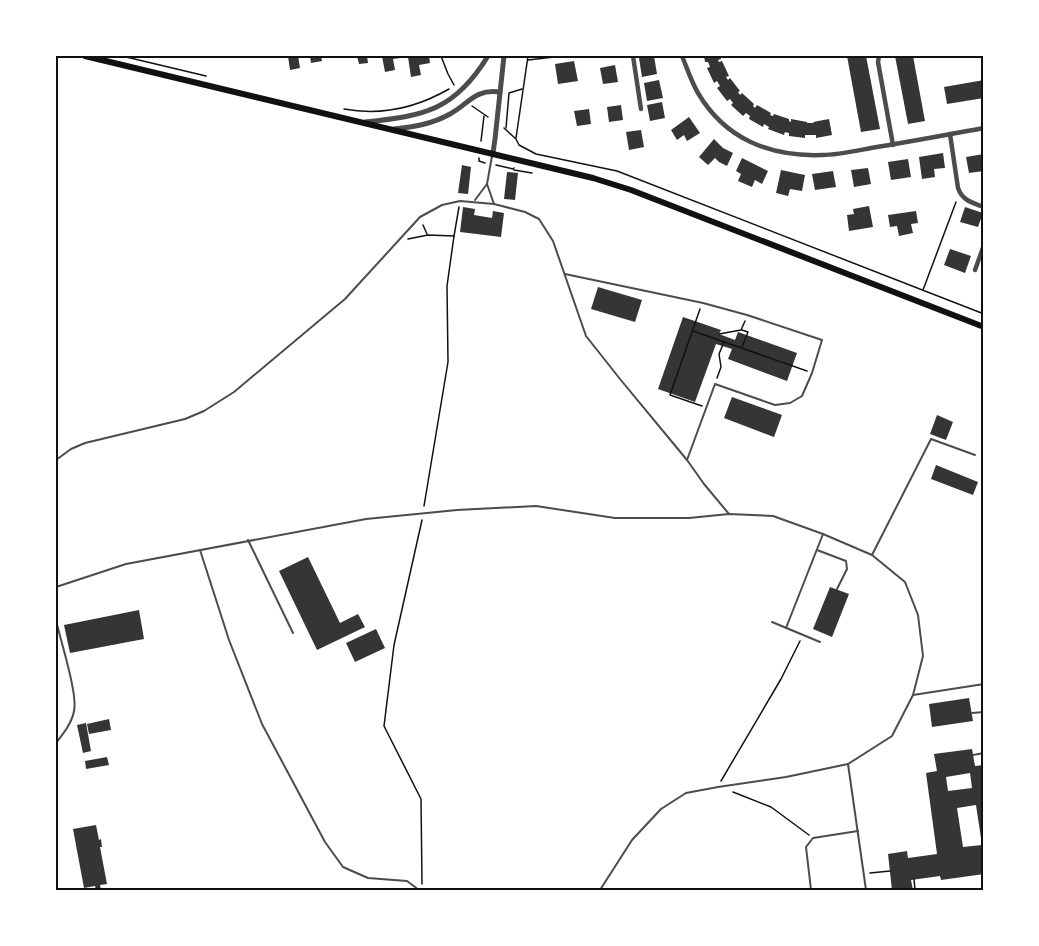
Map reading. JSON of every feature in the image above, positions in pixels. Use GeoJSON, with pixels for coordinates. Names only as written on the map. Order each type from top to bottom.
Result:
{"type":"FeatureCollection","features":[{"type":"Feature","properties":{"kind":"main road"},"geometry":{"type":"LineString","coordinates":[[85,56],[593,178],[631,190],[984,327]]}},
{"type":"Feature","properties":{"kind":"street"},"geometry":{"type":"LineString","coordinates":[[364,122],[414,116],[446,102],[471,82],[488,56]]}},
{"type":"Feature","properties":{"kind":"street"},"geometry":{"type":"LineString","coordinates":[[493,153],[504,56]]}},
{"type":"Feature","properties":{"kind":"street"},"geometry":{"type":"LineString","coordinates":[[633,56],[641,109]]}},
{"type":"Feature","properties":{"kind":"street"},"geometry":{"type":"LineString","coordinates":[[682,56],[698,93],[711,112],[722,123],[755,145],[775,152],[823,155],[984,128]]}},
{"type":"Feature","properties":{"kind":"street"},"geometry":{"type":"LineString","coordinates":[[879,56],[878,62],[892,145]]}},
{"type":"Feature","properties":{"kind":"street"},"geometry":{"type":"LineString","coordinates":[[393,129],[433,122],[451,113],[478,93],[489,90],[500,92]]}},
{"type":"Feature","properties":{"kind":"street"},"geometry":{"type":"LineString","coordinates":[[950,134],[960,195],[984,207]]}},
{"type":"Feature","properties":{"kind":"street"},"geometry":{"type":"LineString","coordinates":[[975,270],[984,245]]}},
{"type":"Feature","properties":{"kind":"lane"},"geometry":{"type":"LineString","coordinates":[[474,201],[487,184],[493,153]]}},
{"type":"Feature","properties":{"kind":"lane"},"geometry":{"type":"LineString","coordinates":[[487,184],[494,204]]}},
{"type":"Feature","properties":{"kind":"lane"},"geometry":{"type":"LineString","coordinates":[[56,460],[71,449],[85,443],[185,419],[223,400],[249,381],[345,299],[420,217],[441,205],[474,201],[525,212],[539,219],[553,241],[586,336],[729,514]]}},
{"type":"Feature","properties":{"kind":"lane"},"geometry":{"type":"LineString","coordinates":[[564,274],[703,303],[822,340],[802,396],[790,403],[775,405],[715,384],[687,460]]}},
{"type":"Feature","properties":{"kind":"lane"},"geometry":{"type":"LineString","coordinates":[[872,555],[931,439],[975,455]]}},
{"type":"Feature","properties":{"kind":"lane"},"geometry":{"type":"LineString","coordinates":[[56,587],[126,564],[366,519],[457,510],[536,506],[615,518],[689,518],[729,514],[773,516],[872,555],[905,582],[918,615],[923,656],[913,694],[892,736],[848,764],[786,777],[686,793],[660,809],[632,840],[600,891]]}},
{"type":"Feature","properties":{"kind":"lane"},"geometry":{"type":"LineString","coordinates":[[786,628],[823,534]]}},
{"type":"Feature","properties":{"kind":"lane"},"geometry":{"type":"LineString","coordinates":[[248,540],[292,633]]}},
{"type":"Feature","properties":{"kind":"lane"},"geometry":{"type":"LineString","coordinates":[[200,550],[229,640],[261,724],[325,842],[342,867],[368,878],[407,881],[421,891]]}},
{"type":"Feature","properties":{"kind":"lane"},"geometry":{"type":"LineString","coordinates":[[817,550],[846,561],[847,569],[837,590]]}},
{"type":"Feature","properties":{"kind":"lane"},"geometry":{"type":"LineString","coordinates":[[56,620],[70,677],[75,711],[70,723],[56,743]]}},
{"type":"Feature","properties":{"kind":"lane"},"geometry":{"type":"LineString","coordinates":[[772,622],[820,642]]}},
{"type":"Feature","properties":{"kind":"lane"},"geometry":{"type":"LineString","coordinates":[[913,694],[984,684]]}},
{"type":"Feature","properties":{"kind":"lane"},"geometry":{"type":"LineString","coordinates":[[972,713],[984,712]]}},
{"type":"Feature","properties":{"kind":"lane"},"geometry":{"type":"LineString","coordinates":[[973,754],[984,753]]}},
{"type":"Feature","properties":{"kind":"lane"},"geometry":{"type":"LineString","coordinates":[[848,764],[866,891]]}},
{"type":"Feature","properties":{"kind":"lane"},"geometry":{"type":"LineString","coordinates":[[811,891],[806,847],[813,838],[858,831]]}},
{"type":"Feature","properties":{"kind":"path"},"geometry":{"type":"LineString","coordinates":[[122,56],[207,76]]}},
{"type":"Feature","properties":{"kind":"path"},"geometry":{"type":"LineString","coordinates":[[341,109],[387,111],[422,104],[439,96],[455,86],[447,74],[441,56]]}},
{"type":"Feature","properties":{"kind":"path"},"geometry":{"type":"LineString","coordinates":[[516,139],[528,56]]}},
{"type":"Feature","properties":{"kind":"path"},"geometry":{"type":"LineString","coordinates":[[527,60],[563,56]]}},
{"type":"Feature","properties":{"kind":"path"},"geometry":{"type":"LineString","coordinates":[[506,129],[509,93],[523,89]]}},
{"type":"Feature","properties":{"kind":"path"},"geometry":{"type":"LineString","coordinates":[[467,102],[498,122],[519,144],[536,154],[616,171],[984,314]]}},
{"type":"Feature","properties":{"kind":"path"},"geometry":{"type":"LineString","coordinates":[[513,170],[532,173]]}},
{"type":"Feature","properties":{"kind":"path"},"geometry":{"type":"LineString","coordinates":[[918,302],[954,205],[960,195]]}},
{"type":"Feature","properties":{"kind":"path"},"geometry":{"type":"LineString","coordinates":[[421,891],[421,799],[384,726],[394,645],[423,513],[448,362],[447,286],[460,201]]}},
{"type":"Feature","properties":{"kind":"path"},"geometry":{"type":"LineString","coordinates":[[420,217],[428,235]]}},
{"type":"Feature","properties":{"kind":"path"},"geometry":{"type":"LineString","coordinates":[[399,241],[428,235],[454,236]]}},
{"type":"Feature","properties":{"kind":"path"},"geometry":{"type":"LineString","coordinates":[[703,303],[670,395],[707,408]]}},
{"type":"Feature","properties":{"kind":"path"},"geometry":{"type":"LineString","coordinates":[[741,330],[747,315]]}},
{"type":"Feature","properties":{"kind":"path"},"geometry":{"type":"LineString","coordinates":[[719,334],[741,330],[748,332],[742,348]]}},
{"type":"Feature","properties":{"kind":"path"},"geometry":{"type":"LineString","coordinates":[[692,331],[812,373]]}},
{"type":"Feature","properties":{"kind":"path"},"geometry":{"type":"LineString","coordinates":[[715,384],[721,367],[719,354],[724,341]]}},
{"type":"Feature","properties":{"kind":"path"},"geometry":{"type":"LineString","coordinates":[[803,635],[781,680],[718,787],[771,807],[813,838]]}},
{"type":"Feature","properties":{"kind":"path"},"geometry":{"type":"LineString","coordinates":[[864,874],[890,871]]}},
{"type":"Feature","properties":{"kind":"path"},"geometry":{"type":"LineString","coordinates":[[914,879],[915,891]]}},
{"type":"Feature","properties":{"kind":"building"},"geometry":{"type":"Polygon","coordinates":[[[288,56],[298,56],[300,68],[290,70],[288,56]]]}},
{"type":"Feature","properties":{"kind":"building"},"geometry":{"type":"Polygon","coordinates":[[[310,56],[321,56],[322,61],[311,63],[310,56]]]}},
{"type":"Feature","properties":{"kind":"building"},"geometry":{"type":"Polygon","coordinates":[[[357,56],[367,56],[368,63],[359,64],[357,56]]]}},
{"type":"Feature","properties":{"kind":"building"},"geometry":{"type":"Polygon","coordinates":[[[382,56],[429,56],[430,63],[419,65],[421,75],[411,77],[408,57],[393,59],[395,70],[385,72],[382,56]]]}},
{"type":"Feature","properties":{"kind":"building"},"geometry":{"type":"Polygon","coordinates":[[[654,56],[657,74],[642,77],[639,58],[654,56]]]}},
{"type":"Feature","properties":{"kind":"building"},"geometry":{"type":"Polygon","coordinates":[[[704,56],[720,56],[721,59],[718,60],[722,61],[729,76],[726,77],[728,80],[730,78],[740,91],[738,92],[740,95],[742,93],[754,104],[755,108],[757,105],[771,113],[770,115],[774,114],[789,119],[791,122],[791,119],[814,123],[829,119],[832,135],[816,138],[816,135],[805,135],[805,138],[789,136],[789,133],[785,132],[784,135],[749,119],[750,116],[746,113],[743,116],[731,105],[733,103],[730,99],[727,101],[717,88],[720,86],[717,81],[714,83],[707,68],[710,67],[708,62],[705,62],[704,56]]]}},
{"type":"Feature","properties":{"kind":"building"},"geometry":{"type":"Polygon","coordinates":[[[847,56],[866,56],[880,129],[861,132],[847,56]]]}},
{"type":"Feature","properties":{"kind":"building"},"geometry":{"type":"Polygon","coordinates":[[[895,56],[913,56],[925,121],[908,124],[895,56]]]}},
{"type":"Feature","properties":{"kind":"building"},"geometry":{"type":"Polygon","coordinates":[[[574,61],[578,81],[558,84],[555,64],[574,61]]]}},
{"type":"Feature","properties":{"kind":"building"},"geometry":{"type":"Polygon","coordinates":[[[615,65],[618,82],[603,84],[600,68],[615,65]]]}},
{"type":"Feature","properties":{"kind":"building"},"geometry":{"type":"Polygon","coordinates":[[[659,80],[663,98],[647,101],[644,83],[659,80]]]}},
{"type":"Feature","properties":{"kind":"building"},"geometry":{"type":"Polygon","coordinates":[[[984,80],[984,98],[947,104],[944,87],[984,80]]]}},
{"type":"Feature","properties":{"kind":"building"},"geometry":{"type":"Polygon","coordinates":[[[662,102],[665,118],[650,121],[647,105],[662,102]]]}},
{"type":"Feature","properties":{"kind":"building"},"geometry":{"type":"Polygon","coordinates":[[[621,105],[623,120],[609,122],[607,107],[621,105]]]}},
{"type":"Feature","properties":{"kind":"building"},"geometry":{"type":"Polygon","coordinates":[[[589,109],[591,124],[577,126],[574,111],[589,109]]]}},
{"type":"Feature","properties":{"kind":"building"},"geometry":{"type":"Polygon","coordinates":[[[689,117],[700,133],[687,141],[684,135],[677,140],[671,130],[689,117]]]}},
{"type":"Feature","properties":{"kind":"building"},"geometry":{"type":"Polygon","coordinates":[[[641,130],[644,147],[629,150],[626,132],[641,130]]]}},
{"type":"Feature","properties":{"kind":"building"},"geometry":{"type":"Polygon","coordinates":[[[714,139],[723,148],[733,153],[727,166],[715,158],[708,165],[699,157],[714,139]]]}},
{"type":"Feature","properties":{"kind":"building"},"geometry":{"type":"Polygon","coordinates":[[[943,153],[945,168],[934,169],[935,177],[922,179],[919,157],[943,153]]]}},
{"type":"Feature","properties":{"kind":"building"},"geometry":{"type":"Polygon","coordinates":[[[984,154],[984,171],[969,173],[966,157],[984,154]]]}},
{"type":"Feature","properties":{"kind":"building"},"geometry":{"type":"Polygon","coordinates":[[[742,158],[768,171],[762,184],[755,180],[752,187],[738,181],[741,174],[736,171],[742,158]]]}},
{"type":"Feature","properties":{"kind":"building"},"geometry":{"type":"Polygon","coordinates":[[[908,159],[911,177],[891,180],[888,162],[908,159]]]}},
{"type":"Feature","properties":{"kind":"building"},"geometry":{"type":"Polygon","coordinates":[[[462,165],[471,167],[468,194],[458,193],[462,165]]]}},
{"type":"Feature","properties":{"kind":"building"},"geometry":{"type":"Polygon","coordinates":[[[868,168],[871,184],[854,187],[851,170],[868,168]]]}},
{"type":"Feature","properties":{"kind":"building"},"geometry":{"type":"Polygon","coordinates":[[[781,170],[805,175],[802,191],[790,189],[788,196],[776,193],[781,170]]]}},
{"type":"Feature","properties":{"kind":"building"},"geometry":{"type":"Polygon","coordinates":[[[833,171],[836,187],[815,190],[812,174],[833,171]]]}},
{"type":"Feature","properties":{"kind":"building"},"geometry":{"type":"Polygon","coordinates":[[[507,172],[518,173],[515,200],[504,199],[507,172]]]}},
{"type":"Feature","properties":{"kind":"building"},"geometry":{"type":"Polygon","coordinates":[[[869,206],[873,227],[849,231],[847,215],[854,214],[853,209],[869,206]]]}},
{"type":"Feature","properties":{"kind":"building"},"geometry":{"type":"Polygon","coordinates":[[[463,207],[475,209],[474,215],[492,218],[493,211],[504,213],[501,237],[460,232],[463,207]]]}},
{"type":"Feature","properties":{"kind":"building"},"geometry":{"type":"Polygon","coordinates":[[[965,207],[983,213],[978,227],[960,222],[965,207]]]}},
{"type":"Feature","properties":{"kind":"building"},"geometry":{"type":"Polygon","coordinates":[[[916,211],[918,223],[911,224],[913,233],[899,236],[897,226],[890,227],[888,215],[916,211]]]}},
{"type":"Feature","properties":{"kind":"building"},"geometry":{"type":"Polygon","coordinates":[[[950,249],[971,256],[965,273],[944,265],[950,249]]]}},
{"type":"Feature","properties":{"kind":"building"},"geometry":{"type":"Polygon","coordinates":[[[598,287],[642,300],[635,322],[591,309],[598,287]]]}},
{"type":"Feature","properties":{"kind":"building"},"geometry":{"type":"Polygon","coordinates":[[[683,317],[721,330],[719,334],[735,340],[738,332],[797,353],[787,381],[728,359],[732,349],[716,344],[695,402],[658,389],[683,317]]]}},
{"type":"Feature","properties":{"kind":"building"},"geometry":{"type":"Polygon","coordinates":[[[732,397],[782,415],[774,437],[724,418],[732,397]]]}},
{"type":"Feature","properties":{"kind":"building"},"geometry":{"type":"Polygon","coordinates":[[[937,415],[953,422],[946,440],[930,434],[937,415]]]}},
{"type":"Feature","properties":{"kind":"building"},"geometry":{"type":"Polygon","coordinates":[[[936,465],[978,482],[973,495],[931,479],[936,465]]]}},
{"type":"Feature","properties":{"kind":"building"},"geometry":{"type":"Polygon","coordinates":[[[308,557],[340,623],[358,614],[365,627],[317,650],[279,571],[308,557]]]}},
{"type":"Feature","properties":{"kind":"building"},"geometry":{"type":"Polygon","coordinates":[[[830,587],[849,594],[832,637],[813,629],[830,587]]]}},
{"type":"Feature","properties":{"kind":"building"},"geometry":{"type":"Polygon","coordinates":[[[139,610],[144,639],[70,653],[64,625],[139,610]]]}},
{"type":"Feature","properties":{"kind":"building"},"geometry":{"type":"Polygon","coordinates":[[[376,629],[385,648],[355,662],[346,643],[376,629]]]}},
{"type":"Feature","properties":{"kind":"building"},"geometry":{"type":"Polygon","coordinates":[[[969,698],[973,721],[932,727],[929,704],[969,698]]]}},
{"type":"Feature","properties":{"kind":"building"},"geometry":{"type":"Polygon","coordinates":[[[109,719],[111,730],[89,734],[87,724],[109,719]]]}},
{"type":"Feature","properties":{"kind":"building"},"geometry":{"type":"Polygon","coordinates":[[[86,723],[91,751],[83,753],[77,725],[86,723]]]}},
{"type":"Feature","properties":{"kind":"building"},"geometry":{"type":"Polygon","coordinates":[[[972,749],[975,766],[984,765],[984,874],[941,880],[940,876],[911,880],[913,890],[892,890],[888,854],[907,851],[908,858],[937,854],[926,773],[937,771],[934,754],[972,749]],[[970,773],[946,777],[948,791],[972,788],[970,773]],[[976,805],[957,808],[963,847],[982,845],[976,805]]]}},
{"type":"Feature","properties":{"kind":"building"},"geometry":{"type":"Polygon","coordinates":[[[107,757],[109,765],[86,769],[85,761],[107,757]]]}},
{"type":"Feature","properties":{"kind":"building"},"geometry":{"type":"Polygon","coordinates":[[[96,825],[99,840],[101,839],[102,847],[100,847],[107,884],[100,885],[101,890],[96,890],[95,886],[84,888],[73,829],[96,825]]]}}]}
